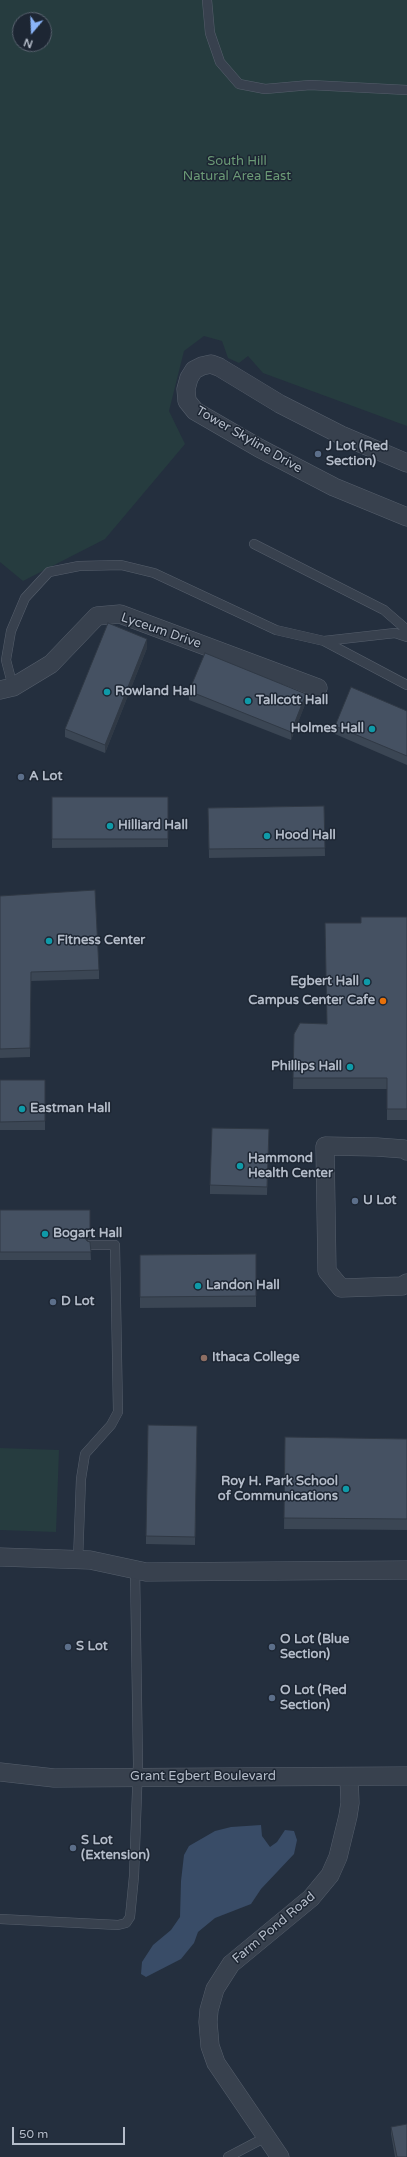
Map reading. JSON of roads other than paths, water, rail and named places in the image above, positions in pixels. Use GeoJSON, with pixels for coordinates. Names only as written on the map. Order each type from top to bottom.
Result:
{"type":"FeatureCollection","features":[{"type":"Feature","properties":{"kind":"street","name":"Tower Skyline Drive"},"geometry":{"type":"LineString","coordinates":[[407,463],[334,432],[280,404],[219,366],[210,364],[202,366],[194,370],[189,378],[186,389],[187,401],[194,411],[259,448],[334,487],[407,517]]}},
{"type":"Feature","properties":{"kind":"street","name":"Lyceum Drive"},"geometry":{"type":"LineString","coordinates":[[6,688],[51,664],[97,616],[120,614],[318,688]]}},
{"type":"Feature","properties":{"kind":"street"},"geometry":{"type":"LineString","coordinates":[[407,1151],[404,1149],[377,1147],[325,1146],[327,1271],[341,1288],[402,1286],[407,1282]]}},
{"type":"Feature","properties":{"kind":"street"},"geometry":{"type":"LineString","coordinates":[[0,1557],[90,1560],[146,1572],[407,1570]]}},
{"type":"Feature","properties":{"kind":"street","name":"Grant Egbert Boulevard"},"geometry":{"type":"LineString","coordinates":[[0,1772],[54,1778],[407,1776]]}},
{"type":"Feature","properties":{"kind":"street","name":"Farm Pond Road"},"geometry":{"type":"LineString","coordinates":[[280,2157],[216,2063],[210,2046],[208,2022],[215,1989],[231,1964],[311,1898],[330,1875],[338,1857],[348,1816],[350,1803],[349,1777]]}},
{"type":"Feature","properties":{"kind":"lane"},"geometry":{"type":"LineString","coordinates":[[207,0],[210,33],[220,62],[239,84],[265,89],[310,85],[407,90]]}},
{"type":"Feature","properties":{"kind":"lane"},"geometry":{"type":"LineString","coordinates":[[254,544],[384,610],[407,630]]}},
{"type":"Feature","properties":{"kind":"lane"},"geometry":{"type":"LineString","coordinates":[[6,688],[6,660],[11,630],[25,598],[49,572],[79,566],[121,564],[154,573],[276,630],[324,641],[407,685]]}},
{"type":"Feature","properties":{"kind":"lane"},"geometry":{"type":"LineString","coordinates":[[324,641],[395,633],[407,637]]}},
{"type":"Feature","properties":{"kind":"lane"},"geometry":{"type":"LineString","coordinates":[[78,1560],[81,1479],[85,1454],[111,1425],[118,1412],[115,1245],[90,1245]]}},
{"type":"Feature","properties":{"kind":"lane"},"geometry":{"type":"LineString","coordinates":[[0,1919],[118,1925],[128,1920],[132,1904],[138,1778],[135,1569]]}},
{"type":"Feature","properties":{"kind":"lane"},"geometry":{"type":"LineString","coordinates":[[228,2157],[266,2137]]}},
{"type":"Feature","properties":{"kind":"water"},"geometry":{"type":"Polygon","coordinates":[[[261,1825],[262,1836],[270,1847],[277,1842],[285,1830],[294,1831],[297,1840],[294,1854],[261,1889],[251,1904],[215,1918],[198,1932],[194,1943],[181,1959],[146,1977],[141,1974],[142,1962],[153,1945],[171,1930],[180,1917],[181,1881],[184,1855],[189,1846],[215,1831],[231,1827],[261,1825]]]}},
{"type":"Feature","properties":{"kind":"place","name":"J Lot (Red Section)"},"geometry":{"type":"Point","coordinates":[318,454]}},
{"type":"Feature","properties":{"kind":"place","name":"Rowland Hall"},"geometry":{"type":"Point","coordinates":[107,692]}},
{"type":"Feature","properties":{"kind":"place","name":"Tallcott Hall"},"geometry":{"type":"Point","coordinates":[248,701]}},
{"type":"Feature","properties":{"kind":"place","name":"Holmes Hall"},"geometry":{"type":"Point","coordinates":[372,729]}},
{"type":"Feature","properties":{"kind":"place","name":"A Lot"},"geometry":{"type":"Point","coordinates":[21,777]}},
{"type":"Feature","properties":{"kind":"place","name":"Hilliard Hall"},"geometry":{"type":"Point","coordinates":[110,826]}},
{"type":"Feature","properties":{"kind":"place","name":"Hood Hall"},"geometry":{"type":"Point","coordinates":[267,836]}},
{"type":"Feature","properties":{"kind":"place","name":"Fitness Center"},"geometry":{"type":"Point","coordinates":[49,941]}},
{"type":"Feature","properties":{"kind":"place","name":"Egbert Hall"},"geometry":{"type":"Point","coordinates":[367,982]}},
{"type":"Feature","properties":{"kind":"place","name":"Campus Center Cafe"},"geometry":{"type":"Point","coordinates":[383,1001]}},
{"type":"Feature","properties":{"kind":"place","name":"Phillips Hall"},"geometry":{"type":"Point","coordinates":[350,1067]}},
{"type":"Feature","properties":{"kind":"place","name":"Eastman Hall"},"geometry":{"type":"Point","coordinates":[22,1109]}},
{"type":"Feature","properties":{"kind":"place","name":"Hammond Health Center"},"geometry":{"type":"Point","coordinates":[240,1166]}},
{"type":"Feature","properties":{"kind":"place","name":"U Lot"},"geometry":{"type":"Point","coordinates":[355,1201]}},
{"type":"Feature","properties":{"kind":"place","name":"Bogart Hall"},"geometry":{"type":"Point","coordinates":[45,1234]}},
{"type":"Feature","properties":{"kind":"place","name":"Landon Hall"},"geometry":{"type":"Point","coordinates":[198,1286]}},
{"type":"Feature","properties":{"kind":"place","name":"D Lot"},"geometry":{"type":"Point","coordinates":[53,1302]}},
{"type":"Feature","properties":{"kind":"place","name":"Ithaca College"},"geometry":{"type":"Point","coordinates":[204,1358]}},
{"type":"Feature","properties":{"kind":"place","name":"Roy H. Park School of Communications"},"geometry":{"type":"Point","coordinates":[346,1489]}},
{"type":"Feature","properties":{"kind":"place","name":"S Lot"},"geometry":{"type":"Point","coordinates":[68,1647]}},
{"type":"Feature","properties":{"kind":"place","name":"O Lot (Blue Section)"},"geometry":{"type":"Point","coordinates":[272,1647]}},
{"type":"Feature","properties":{"kind":"place","name":"O Lot (Red Section)"},"geometry":{"type":"Point","coordinates":[272,1698]}},
{"type":"Feature","properties":{"kind":"place","name":"S Lot (Extension)"},"geometry":{"type":"Point","coordinates":[73,1848]}},
{"type":"Feature","properties":{"kind":"park label","name":"South Hill Natural Area East"},"geometry":{"type":"Point","coordinates":[237,170]}}]}
